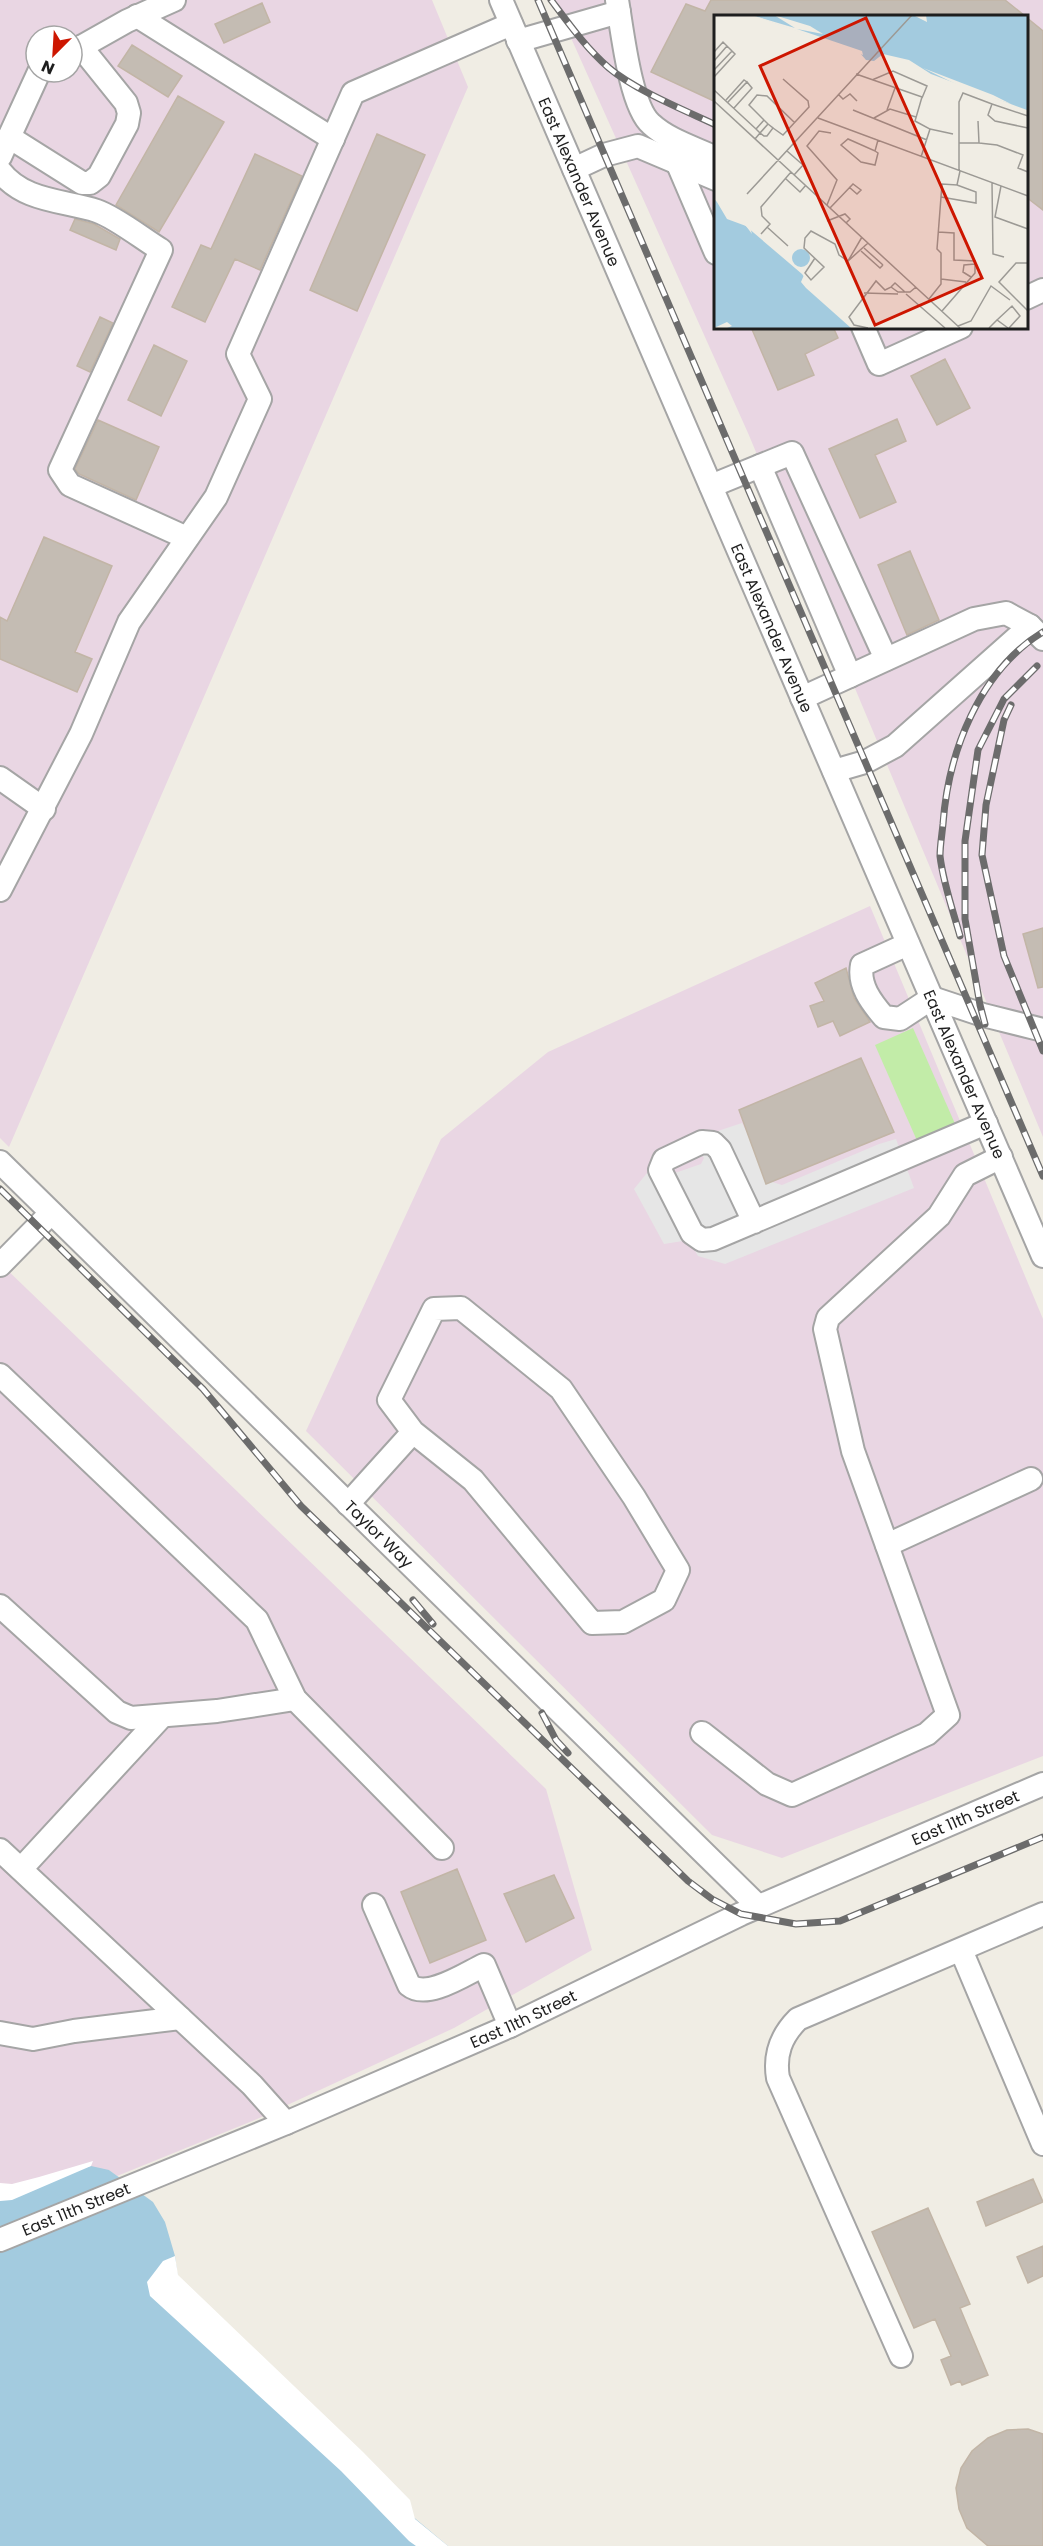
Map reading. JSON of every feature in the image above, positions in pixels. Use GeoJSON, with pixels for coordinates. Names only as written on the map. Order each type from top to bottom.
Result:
{"type":"FeatureCollection","features":[{"type":"Feature","properties":{"kind":"street"},"geometry":{"type":"LineString","coordinates":[[84,45],[137,16],[174,0]]}},
{"type":"Feature","properties":{"kind":"street","name":"East Alexander Avenue"},"geometry":{"type":"LineString","coordinates":[[501,0],[1043,1256]]}},
{"type":"Feature","properties":{"kind":"street"},"geometry":{"type":"LineString","coordinates":[[0,890],[81,734],[129,622],[216,497],[260,399],[238,354],[353,93],[515,32],[618,6],[633,82],[642,114],[651,124],[671,137],[714,158]]}},
{"type":"Feature","properties":{"kind":"street"},"geometry":{"type":"LineString","coordinates":[[137,16],[333,139]]}},
{"type":"Feature","properties":{"kind":"street"},"geometry":{"type":"LineString","coordinates":[[33,84],[4,147],[82,183],[90,183],[99,176],[127,124],[129,113],[126,103],[84,58]]}},
{"type":"Feature","properties":{"kind":"street"},"geometry":{"type":"LineString","coordinates":[[574,169],[604,155],[638,146],[714,178]]}},
{"type":"Feature","properties":{"kind":"street"},"geometry":{"type":"LineString","coordinates":[[677,162],[714,248]]}},
{"type":"Feature","properties":{"kind":"street"},"geometry":{"type":"LineString","coordinates":[[0,171],[9,183],[39,198],[99,211],[161,250],[60,470],[70,485],[187,538]]}},
{"type":"Feature","properties":{"kind":"street"},"geometry":{"type":"LineString","coordinates":[[1028,297],[1043,290]]}},
{"type":"Feature","properties":{"kind":"street"},"geometry":{"type":"LineString","coordinates":[[863,328],[879,364],[959,328]]}},
{"type":"Feature","properties":{"kind":"street"},"geometry":{"type":"LineString","coordinates":[[711,486],[792,453],[886,659]]}},
{"type":"Feature","properties":{"kind":"street"},"geometry":{"type":"LineString","coordinates":[[760,466],[850,676]]}},
{"type":"Feature","properties":{"kind":"street"},"geometry":{"type":"LineString","coordinates":[[802,698],[974,619],[1006,612],[1036,632],[895,746],[865,762],[834,771]]}},
{"type":"Feature","properties":{"kind":"street"},"geometry":{"type":"LineString","coordinates":[[0,778],[44,809]]}},
{"type":"Feature","properties":{"kind":"street"},"geometry":{"type":"LineString","coordinates":[[908,944],[862,965],[860,977],[873,1005],[884,1017],[900,1018],[932,998],[983,1015],[1043,1030]]}},
{"type":"Feature","properties":{"kind":"street"},"geometry":{"type":"LineString","coordinates":[[753,1222],[720,1150],[713,1143],[702,1142],[663,1160],[660,1170],[692,1233],[702,1239],[713,1239],[986,1123]]}},
{"type":"Feature","properties":{"kind":"street"},"geometry":{"type":"LineString","coordinates":[[702,1733],[767,1784],[792,1795],[927,1734],[948,1715],[853,1451],[825,1329],[828,1318],[939,1216],[965,1175],[1001,1157]]}},
{"type":"Feature","properties":{"kind":"street","name":"Taylor Way"},"geometry":{"type":"LineString","coordinates":[[0,1162],[758,1906]]}},
{"type":"Feature","properties":{"kind":"street"},"geometry":{"type":"LineString","coordinates":[[0,1265],[51,1213]]}},
{"type":"Feature","properties":{"kind":"street"},"geometry":{"type":"LineString","coordinates":[[461,1308],[561,1389],[634,1497],[678,1570],[664,1600],[623,1622],[592,1623],[473,1480],[413,1432],[389,1400],[434,1309],[461,1308]]}},
{"type":"Feature","properties":{"kind":"street"},"geometry":{"type":"LineString","coordinates":[[0,1375],[257,1620],[295,1699],[442,1848]]}},
{"type":"Feature","properties":{"kind":"street"},"geometry":{"type":"LineString","coordinates":[[348,1504],[413,1432]]}},
{"type":"Feature","properties":{"kind":"street"},"geometry":{"type":"LineString","coordinates":[[887,1545],[1031,1479]]}},
{"type":"Feature","properties":{"kind":"street"},"geometry":{"type":"LineString","coordinates":[[0,1606],[117,1712],[130,1718],[218,1712],[295,1699]]}},
{"type":"Feature","properties":{"kind":"street"},"geometry":{"type":"LineString","coordinates":[[21,1869],[162,1716]]}},
{"type":"Feature","properties":{"kind":"street","name":"East 11th Street"},"geometry":{"type":"LineString","coordinates":[[0,2240],[286,2123],[510,2026],[758,1906],[1043,1784]]}},
{"type":"Feature","properties":{"kind":"street"},"geometry":{"type":"LineString","coordinates":[[0,1850],[252,2085],[286,2123]]}},
{"type":"Feature","properties":{"kind":"street"},"geometry":{"type":"LineString","coordinates":[[374,1905],[409,1985],[414,1989],[431,1990],[484,1965],[510,2026]]}},
{"type":"Feature","properties":{"kind":"street"},"geometry":{"type":"LineString","coordinates":[[900,2356],[778,2078],[776,2058],[783,2037],[798,2019],[1043,1914]]}},
{"type":"Feature","properties":{"kind":"street"},"geometry":{"type":"LineString","coordinates":[[961,1950],[1043,2144]]}},
{"type":"Feature","properties":{"kind":"street"},"geometry":{"type":"LineString","coordinates":[[0,2033],[33,2039],[74,2031],[180,2018]]}},
{"type":"Feature","properties":{"kind":"shaded area"},"geometry":{"type":"Polygon","coordinates":[[[0,0],[432,0],[468,87],[9,1147],[0,1138],[0,0]]]}},
{"type":"Feature","properties":{"kind":"shaded area"},"geometry":{"type":"Polygon","coordinates":[[[554,0],[1043,0],[1043,1137],[748,433],[554,0]]]}},
{"type":"Feature","properties":{"kind":"shaded area"},"geometry":{"type":"Polygon","coordinates":[[[870,906],[1043,1319],[1043,1756],[782,1858],[712,1835],[306,1431],[441,1139],[548,1052],[870,906]]]}},
{"type":"Feature","properties":{"kind":"shaded area"},"geometry":{"type":"Polygon","coordinates":[[[742,1123],[772,1182],[782,1185],[896,1139],[914,1188],[725,1264],[698,1256],[689,1240],[664,1244],[634,1189],[651,1168],[672,1174],[701,1164],[704,1158],[695,1146],[712,1133],[742,1123]]]}},
{"type":"Feature","properties":{"kind":"shaded area"},"geometry":{"type":"Polygon","coordinates":[[[0,1263],[546,1789],[592,1950],[454,2028],[257,2119],[117,2176],[109,2170],[0,2187],[0,1263]]]}},
{"type":"Feature","properties":{"kind":"green space"},"geometry":{"type":"Polygon","coordinates":[[[913,1028],[956,1126],[918,1143],[875,1045],[913,1028]]]}},
{"type":"Feature","properties":{"kind":"water"},"geometry":{"type":"Polygon","coordinates":[[[91,2166],[109,2170],[153,2202],[165,2222],[175,2256],[179,2287],[405,2510],[448,2546],[0,2546],[0,2187],[24,2187],[91,2166]]]}},
{"type":"Feature","properties":{"kind":"pier"},"geometry":{"type":"Polygon","coordinates":[[[93,2161],[91,2166],[12,2200],[0,2201],[0,2183],[12,2184],[93,2161]]]}},
{"type":"Feature","properties":{"kind":"pier"},"geometry":{"type":"Polygon","coordinates":[[[175,2256],[178,2275],[363,2452],[410,2500],[415,2519],[448,2546],[416,2546],[409,2541],[341,2471],[150,2296],[147,2282],[163,2261],[175,2256]]]}},
{"type":"Feature","properties":{"kind":"building"},"geometry":{"type":"Polygon","coordinates":[[[711,0],[1005,0],[1024,15],[714,15],[714,101],[651,72],[686,4],[705,11],[711,0]]]}},
{"type":"Feature","properties":{"kind":"building"},"geometry":{"type":"Polygon","coordinates":[[[262,3],[270,22],[224,43],[215,24],[262,3]]]}},
{"type":"Feature","properties":{"kind":"building"},"geometry":{"type":"Polygon","coordinates":[[[1028,19],[1043,31],[1043,210],[1028,199],[1028,19]]]}},
{"type":"Feature","properties":{"kind":"building"},"geometry":{"type":"Polygon","coordinates":[[[132,45],[182,76],[168,97],[118,66],[132,45]]]}},
{"type":"Feature","properties":{"kind":"building"},"geometry":{"type":"Polygon","coordinates":[[[178,96],[224,122],[159,232],[116,205],[178,96]]]}},
{"type":"Feature","properties":{"kind":"building"},"geometry":{"type":"Polygon","coordinates":[[[377,134],[425,155],[357,311],[310,290],[377,134]]]}},
{"type":"Feature","properties":{"kind":"building"},"geometry":{"type":"Polygon","coordinates":[[[255,154],[302,176],[260,270],[235,259],[205,322],[172,307],[201,245],[211,249],[255,154]]]}},
{"type":"Feature","properties":{"kind":"building"},"geometry":{"type":"Polygon","coordinates":[[[75,219],[94,224],[120,239],[116,250],[70,230],[75,219]]]}},
{"type":"Feature","properties":{"kind":"building"},"geometry":{"type":"Polygon","coordinates":[[[100,317],[113,323],[90,372],[77,366],[100,317]]]}},
{"type":"Feature","properties":{"kind":"building"},"geometry":{"type":"Polygon","coordinates":[[[751,328],[833,328],[838,338],[805,354],[814,375],[778,390],[751,328]]]}},
{"type":"Feature","properties":{"kind":"building"},"geometry":{"type":"Polygon","coordinates":[[[154,345],[187,361],[161,416],[128,400],[154,345]]]}},
{"type":"Feature","properties":{"kind":"building"},"geometry":{"type":"Polygon","coordinates":[[[945,359],[970,408],[937,425],[911,376],[945,359]]]}},
{"type":"Feature","properties":{"kind":"building"},"geometry":{"type":"Polygon","coordinates":[[[897,419],[906,441],[875,455],[896,502],[860,518],[829,449],[897,419]]]}},
{"type":"Feature","properties":{"kind":"building"},"geometry":{"type":"Polygon","coordinates":[[[98,420],[159,447],[136,500],[79,474],[75,469],[98,420]]]}},
{"type":"Feature","properties":{"kind":"building"},"geometry":{"type":"Polygon","coordinates":[[[44,537],[112,566],[75,652],[92,659],[77,692],[0,659],[0,617],[7,621],[44,537]]]}},
{"type":"Feature","properties":{"kind":"building"},"geometry":{"type":"Polygon","coordinates":[[[910,551],[939,620],[907,635],[878,565],[910,551]]]}},
{"type":"Feature","properties":{"kind":"building"},"geometry":{"type":"Polygon","coordinates":[[[1043,928],[1043,987],[1038,988],[1023,934],[1043,928]]]}},
{"type":"Feature","properties":{"kind":"building"},"geometry":{"type":"Polygon","coordinates":[[[846,968],[854,998],[870,1022],[840,1036],[833,1021],[818,1027],[810,1006],[824,1001],[815,983],[846,968]]]}},
{"type":"Feature","properties":{"kind":"building"},"geometry":{"type":"Polygon","coordinates":[[[861,1058],[894,1132],[766,1184],[739,1110],[861,1058]]]}},
{"type":"Feature","properties":{"kind":"building"},"geometry":{"type":"Polygon","coordinates":[[[457,1869],[486,1940],[430,1963],[401,1892],[457,1869]]]}},
{"type":"Feature","properties":{"kind":"building"},"geometry":{"type":"Polygon","coordinates":[[[554,1875],[574,1918],[526,1942],[504,1894],[554,1875]]]}},
{"type":"Feature","properties":{"kind":"building"},"geometry":{"type":"Polygon","coordinates":[[[1033,2179],[1043,2202],[986,2226],[977,2202],[1033,2179]]]}},
{"type":"Feature","properties":{"kind":"building"},"geometry":{"type":"Polygon","coordinates":[[[928,2208],[970,2304],[960,2308],[988,2375],[962,2385],[960,2381],[951,2385],[941,2360],[951,2356],[935,2319],[914,2328],[872,2232],[928,2208]]]}},
{"type":"Feature","properties":{"kind":"building"},"geometry":{"type":"Polygon","coordinates":[[[1043,2246],[1043,2276],[1028,2283],[1017,2257],[1043,2246]]]}},
{"type":"Feature","properties":{"kind":"building"},"geometry":{"type":"Polygon","coordinates":[[[1028,2429],[1043,2434],[1043,2546],[988,2546],[967,2528],[959,2509],[956,2488],[961,2468],[972,2451],[988,2438],[1007,2430],[1028,2429]]]}},
{"type":"Feature","properties":{"kind":"railway"},"geometry":{"type":"LineString","coordinates":[[538,0],[1043,1176]]}},
{"type":"Feature","properties":{"kind":"railway"},"geometry":{"type":"LineString","coordinates":[[551,0],[578,36],[609,68],[660,99],[714,124]]}},
{"type":"Feature","properties":{"kind":"railway"},"geometry":{"type":"LineString","coordinates":[[960,936],[940,856],[946,797],[952,770],[960,742],[985,691],[1001,668],[1043,632]]}},
{"type":"Feature","properties":{"kind":"railway"},"geometry":{"type":"LineString","coordinates":[[985,1024],[965,919],[965,841],[978,750],[1004,699],[1037,666]]}},
{"type":"Feature","properties":{"kind":"railway"},"geometry":{"type":"LineString","coordinates":[[1011,705],[1004,720],[986,805],[982,855],[1004,956],[1043,1051]]}},
{"type":"Feature","properties":{"kind":"railway"},"geometry":{"type":"LineString","coordinates":[[0,1189],[203,1389],[301,1506],[688,1881],[712,1899],[741,1914],[796,1924],[840,1921],[1043,1837]]}},
{"type":"Feature","properties":{"kind":"railway"},"geometry":{"type":"LineString","coordinates":[[413,1600],[433,1624]]}},
{"type":"Feature","properties":{"kind":"railway"},"geometry":{"type":"LineString","coordinates":[[542,1713],[556,1740],[568,1753]]}}]}
